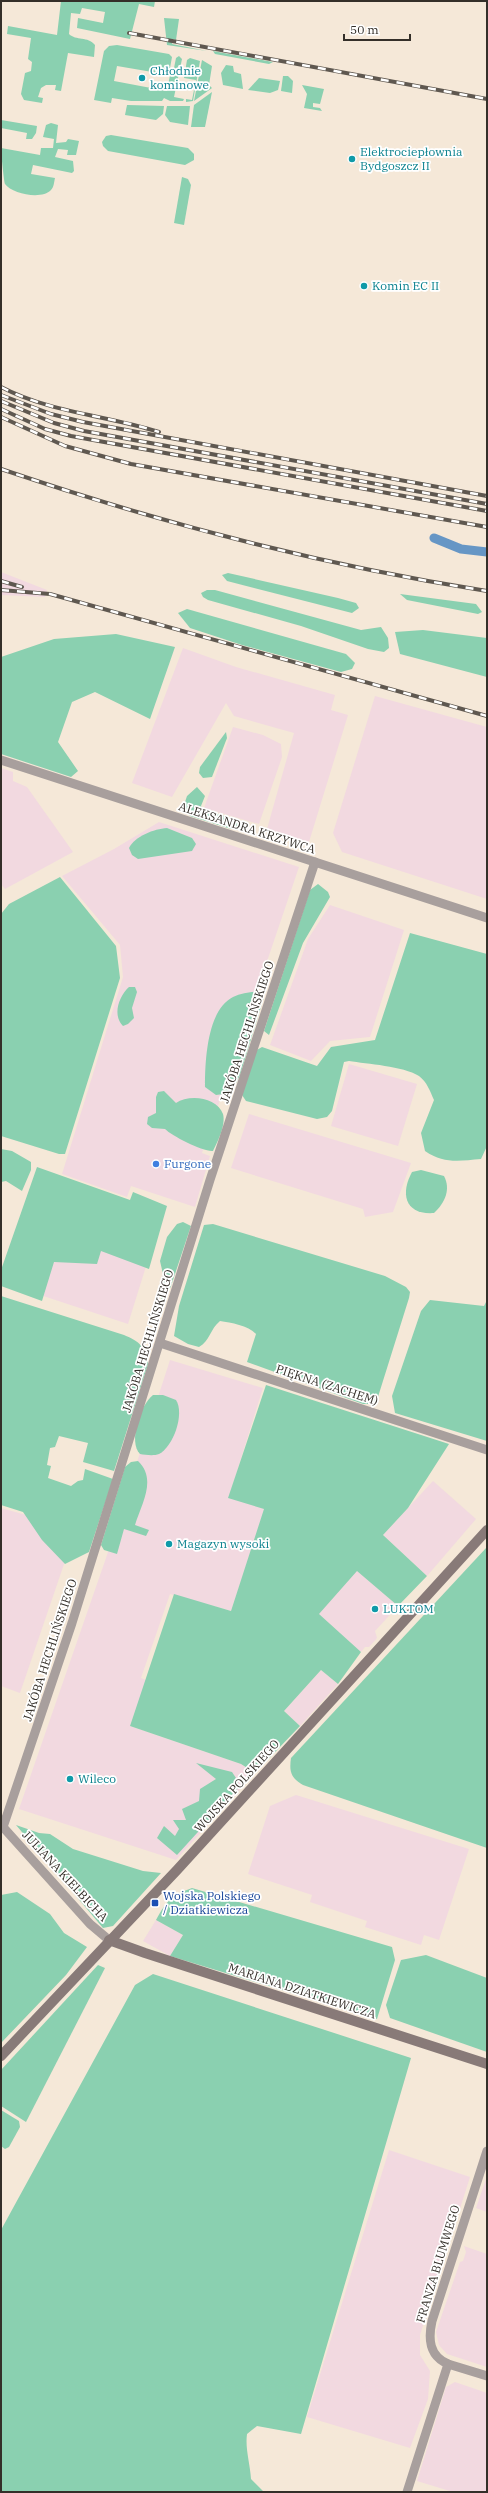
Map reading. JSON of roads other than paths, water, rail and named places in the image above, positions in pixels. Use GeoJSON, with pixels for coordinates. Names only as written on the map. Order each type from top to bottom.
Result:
{"type":"FeatureCollection","features":[{"type":"Feature","properties":{"kind":"street","name":"ALEKSANDRA KRZYWCA"},"geometry":{"type":"LineString","coordinates":[[1,760],[487,918]]}},
{"type":"Feature","properties":{"kind":"street","name":"JAKÓBA HECHLIŃSKIEGO"},"geometry":{"type":"LineString","coordinates":[[3,1827],[72,1623],[210,1180],[315,862]]}},
{"type":"Feature","properties":{"kind":"street","name":"PIĘKNA (ZACHEM)"},"geometry":{"type":"LineString","coordinates":[[160,1343],[487,1450]]}},
{"type":"Feature","properties":{"kind":"street","name":"WOJSKA POLSKIEGO"},"geometry":{"type":"LineString","coordinates":[[1,2056],[109,1940],[177,1870],[487,1530]]}},
{"type":"Feature","properties":{"kind":"street","name":"JULIANA KIELBICHA"},"geometry":{"type":"LineString","coordinates":[[3,1827],[90,1924],[109,1940]]}},
{"type":"Feature","properties":{"kind":"street","name":"MARIANA DZIATKIEWICZA"},"geometry":{"type":"LineString","coordinates":[[109,1940],[145,1954],[487,2064]]}},
{"type":"Feature","properties":{"kind":"street","name":"FRANZA BLUMWEGO"},"geometry":{"type":"LineString","coordinates":[[448,2364],[433,2353],[430,2342],[430,2329],[487,2151]]}},
{"type":"Feature","properties":{"kind":"street"},"geometry":{"type":"LineString","coordinates":[[407,2492],[448,2364],[487,2376]]}},
{"type":"Feature","properties":{"kind":"waterway"},"geometry":{"type":"LineString","coordinates":[[434,538],[461,549],[487,552]]}},
{"type":"Feature","properties":{"kind":"railway"},"geometry":{"type":"LineString","coordinates":[[129,33],[487,99]]}},
{"type":"Feature","properties":{"kind":"railway"},"geometry":{"type":"LineString","coordinates":[[1,387],[39,403],[159,432]]}},
{"type":"Feature","properties":{"kind":"railway"},"geometry":{"type":"LineString","coordinates":[[1,395],[51,414],[83,422],[487,496]]}},
{"type":"Feature","properties":{"kind":"railway"},"geometry":{"type":"LineString","coordinates":[[1,401],[54,423],[84,431],[487,504]]}},
{"type":"Feature","properties":{"kind":"railway"},"geometry":{"type":"LineString","coordinates":[[1,409],[45,429],[71,436],[487,511]]}},
{"type":"Feature","properties":{"kind":"railway"},"geometry":{"type":"LineString","coordinates":[[1,417],[65,446],[131,464],[487,527]]}},
{"type":"Feature","properties":{"kind":"railway"},"geometry":{"type":"LineString","coordinates":[[1,469],[121,507],[241,540],[363,569],[487,591]]}},
{"type":"Feature","properties":{"kind":"railway"},"geometry":{"type":"LineString","coordinates":[[1,581],[22,587]]}},
{"type":"Feature","properties":{"kind":"railway"},"geometry":{"type":"LineString","coordinates":[[1,590],[50,594],[487,716]]}},
{"type":"Feature","properties":{"kind":"place","name":"Chłodnie kominowe"},"geometry":{"type":"Point","coordinates":[142,78]}},
{"type":"Feature","properties":{"kind":"place","name":"Elektrociepłownia Bydgoszcz II"},"geometry":{"type":"Point","coordinates":[352,159]}},
{"type":"Feature","properties":{"kind":"place","name":"Komin EC II"},"geometry":{"type":"Point","coordinates":[364,286]}},
{"type":"Feature","properties":{"kind":"place","name":"Furgone"},"geometry":{"type":"Point","coordinates":[156,1164]}},
{"type":"Feature","properties":{"kind":"place","name":"Magazyn wysoki"},"geometry":{"type":"Point","coordinates":[169,1544]}},
{"type":"Feature","properties":{"kind":"place","name":"LUKTOM"},"geometry":{"type":"Point","coordinates":[375,1609]}},
{"type":"Feature","properties":{"kind":"place","name":"Wileco"},"geometry":{"type":"Point","coordinates":[70,1779]}},
{"type":"Feature","properties":{"kind":"place","name":"Wojska Polskiego / Dziatkiewicza"},"geometry":{"type":"Point","coordinates":[155,1903]}}]}
